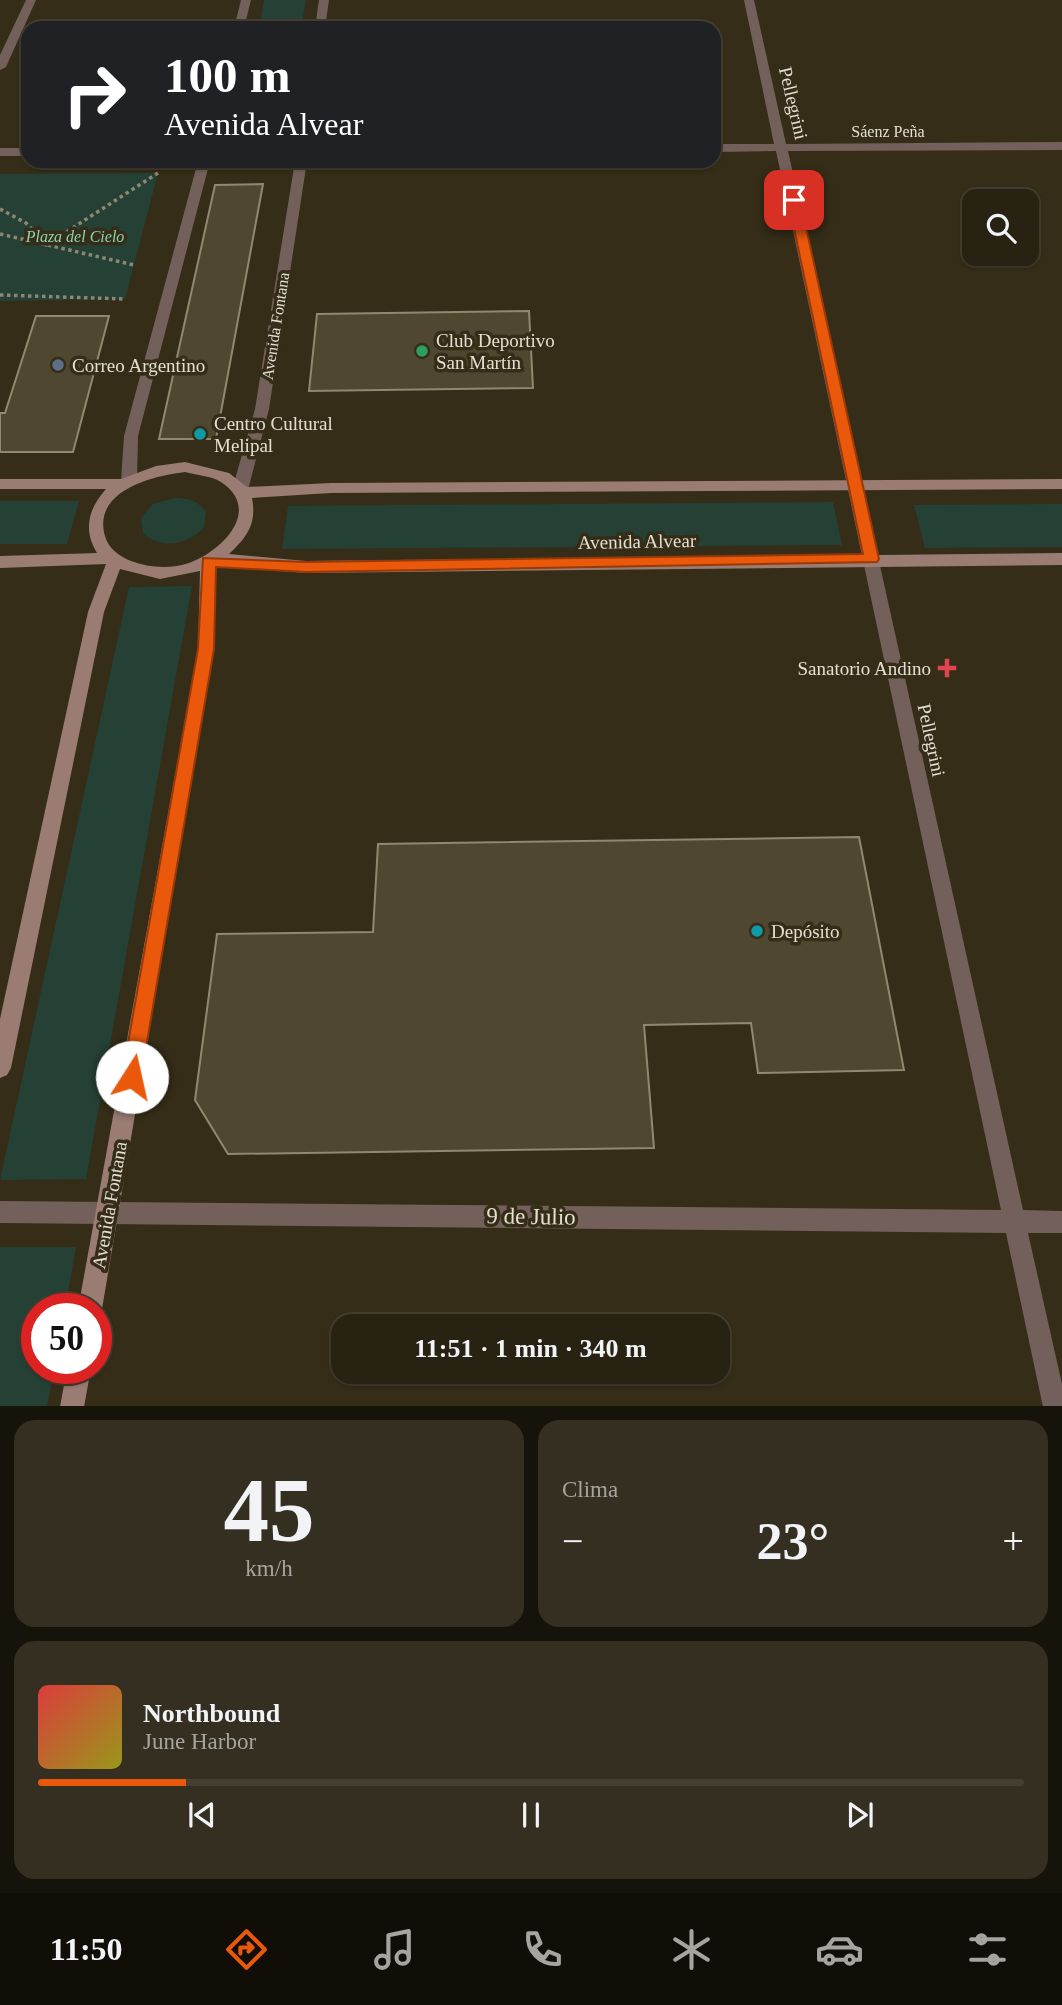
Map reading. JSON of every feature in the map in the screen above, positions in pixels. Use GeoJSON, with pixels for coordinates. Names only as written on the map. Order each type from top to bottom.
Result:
{"type":"FeatureCollection","features":[{"type":"Feature","properties":{"kind":"main road"},"geometry":{"type":"LineString","coordinates":[[0,562],[113,559],[152,572],[173,572],[211,560],[241,535],[247,520],[248,506],[242,491],[219,474],[185,467],[148,472],[126,483],[105,500],[95,527],[97,539],[113,559]]}},
{"type":"Feature","properties":{"kind":"main road"},"geometry":{"type":"LineString","coordinates":[[0,484],[126,483]]}},
{"type":"Feature","properties":{"kind":"main road"},"geometry":{"type":"LineString","coordinates":[[242,491],[331,488],[1062,484]]}},
{"type":"Feature","properties":{"kind":"main road"},"geometry":{"type":"LineString","coordinates":[[0,1068],[96,612],[113,559]]}},
{"type":"Feature","properties":{"kind":"main road","name":"Avenida Alvear"},"geometry":{"type":"LineString","coordinates":[[211,560],[306,567],[1062,559]]}},
{"type":"Feature","properties":{"kind":"main road","name":"Avenida Fontana"},"geometry":{"type":"LineString","coordinates":[[93,1293],[206,649],[211,560]]}},
{"type":"Feature","properties":{"kind":"main road"},"geometry":{"type":"LineString","coordinates":[[72,1406],[76,1384]]}},
{"type":"Feature","properties":{"kind":"street"},"geometry":{"type":"LineString","coordinates":[[21,21],[31,0]]}},
{"type":"Feature","properties":{"kind":"street"},"geometry":{"type":"LineString","coordinates":[[241,21],[246,0]]}},
{"type":"Feature","properties":{"kind":"street"},"geometry":{"type":"LineString","coordinates":[[321,21],[324,0]]}},
{"type":"Feature","properties":{"kind":"street","name":"Pellegrini"},"geometry":{"type":"LineString","coordinates":[[749,0],[1055,1406]]}},
{"type":"Feature","properties":{"kind":"street"},"geometry":{"type":"LineString","coordinates":[[0,67],[21,22]]}},
{"type":"Feature","properties":{"kind":"street","name":"Sáenz Peña"},"geometry":{"type":"LineString","coordinates":[[721,148],[1062,146]]}},
{"type":"Feature","properties":{"kind":"street"},"geometry":{"type":"LineString","coordinates":[[0,152],[21,152]]}},
{"type":"Feature","properties":{"kind":"street"},"geometry":{"type":"LineString","coordinates":[[126,483],[131,436],[202,168]]}},
{"type":"Feature","properties":{"kind":"street","name":"Avenida Fontana"},"geometry":{"type":"LineString","coordinates":[[242,491],[262,410],[301,168]]}},
{"type":"Feature","properties":{"kind":"street","name":"9 de Julio"},"geometry":{"type":"LineString","coordinates":[[0,1212],[1062,1222]]}},
{"type":"Feature","properties":{"kind":"path"},"geometry":{"type":"LineString","coordinates":[[46,245],[158,173]]}},
{"type":"Feature","properties":{"kind":"path"},"geometry":{"type":"LineString","coordinates":[[0,209],[26,223],[46,245]]}},
{"type":"Feature","properties":{"kind":"path"},"geometry":{"type":"LineString","coordinates":[[0,234],[134,265]]}},
{"type":"Feature","properties":{"kind":"path"},"geometry":{"type":"LineString","coordinates":[[0,295],[125,299]]}},
{"type":"Feature","properties":{"kind":"green space"},"geometry":{"type":"Polygon","coordinates":[[[264,0],[306,0],[302,21],[260,21],[264,0]]]}},
{"type":"Feature","properties":{"kind":"green space","name":"Plaza del Cielo"},"geometry":{"type":"Polygon","coordinates":[[[158,173],[125,299],[0,301],[0,174],[158,173]]]}},
{"type":"Feature","properties":{"kind":"green space"},"geometry":{"type":"Polygon","coordinates":[[[174,498],[192,500],[203,508],[206,512],[204,527],[183,541],[158,542],[143,533],[141,518],[153,504],[174,498]]]}},
{"type":"Feature","properties":{"kind":"green space"},"geometry":{"type":"Polygon","coordinates":[[[0,501],[79,501],[67,544],[0,544],[0,501]]]}},
{"type":"Feature","properties":{"kind":"green space"},"geometry":{"type":"Polygon","coordinates":[[[833,502],[842,545],[282,549],[288,506],[833,502]]]}},
{"type":"Feature","properties":{"kind":"green space"},"geometry":{"type":"Polygon","coordinates":[[[1062,504],[1062,547],[925,548],[914,505],[1062,504]]]}},
{"type":"Feature","properties":{"kind":"green space"},"geometry":{"type":"Polygon","coordinates":[[[192,586],[86,1179],[0,1180],[129,587],[192,586]]]}},
{"type":"Feature","properties":{"kind":"green space"},"geometry":{"type":"Polygon","coordinates":[[[0,1247],[76,1247],[68,1293],[21,1293],[21,1384],[51,1384],[47,1406],[0,1406],[0,1247]]]}},
{"type":"Feature","properties":{"kind":"building"},"geometry":{"type":"Polygon","coordinates":[[[263,184],[216,439],[159,439],[215,185],[263,184]]]}},
{"type":"Feature","properties":{"kind":"building","name":"Club Deportivo San Martín"},"geometry":{"type":"Polygon","coordinates":[[[529,311],[533,388],[309,391],[317,314],[529,311]]]}},
{"type":"Feature","properties":{"kind":"building","name":"Correo Argentino"},"geometry":{"type":"Polygon","coordinates":[[[36,316],[109,316],[73,452],[0,452],[0,413],[5,413],[36,316]]]}},
{"type":"Feature","properties":{"kind":"building"},"geometry":{"type":"Polygon","coordinates":[[[859,837],[904,1070],[758,1073],[751,1023],[644,1025],[654,1148],[228,1154],[195,1100],[217,934],[373,932],[378,844],[859,837]]]}},
{"type":"Feature","properties":{"kind":"place","name":"Club Deportivo San Martín"},"geometry":{"type":"Point","coordinates":[422,351]}},
{"type":"Feature","properties":{"kind":"place","name":"Correo Argentino"},"geometry":{"type":"Point","coordinates":[58,365]}},
{"type":"Feature","properties":{"kind":"place","name":"Centro Cultural Melipal"},"geometry":{"type":"Point","coordinates":[200,434]}},
{"type":"Feature","properties":{"kind":"place","name":"Sanatorio Andino"},"geometry":{"type":"Point","coordinates":[947,668]}},
{"type":"Feature","properties":{"kind":"place","name":"Depósito"},"geometry":{"type":"Point","coordinates":[757,931]}},
{"type":"Feature","properties":{"kind":"route"},"geometry":{"type":"LineString","coordinates":[[132,1077],[206,649],[208,561],[214,559],[306,567],[872,559],[794,200]]}}]}
